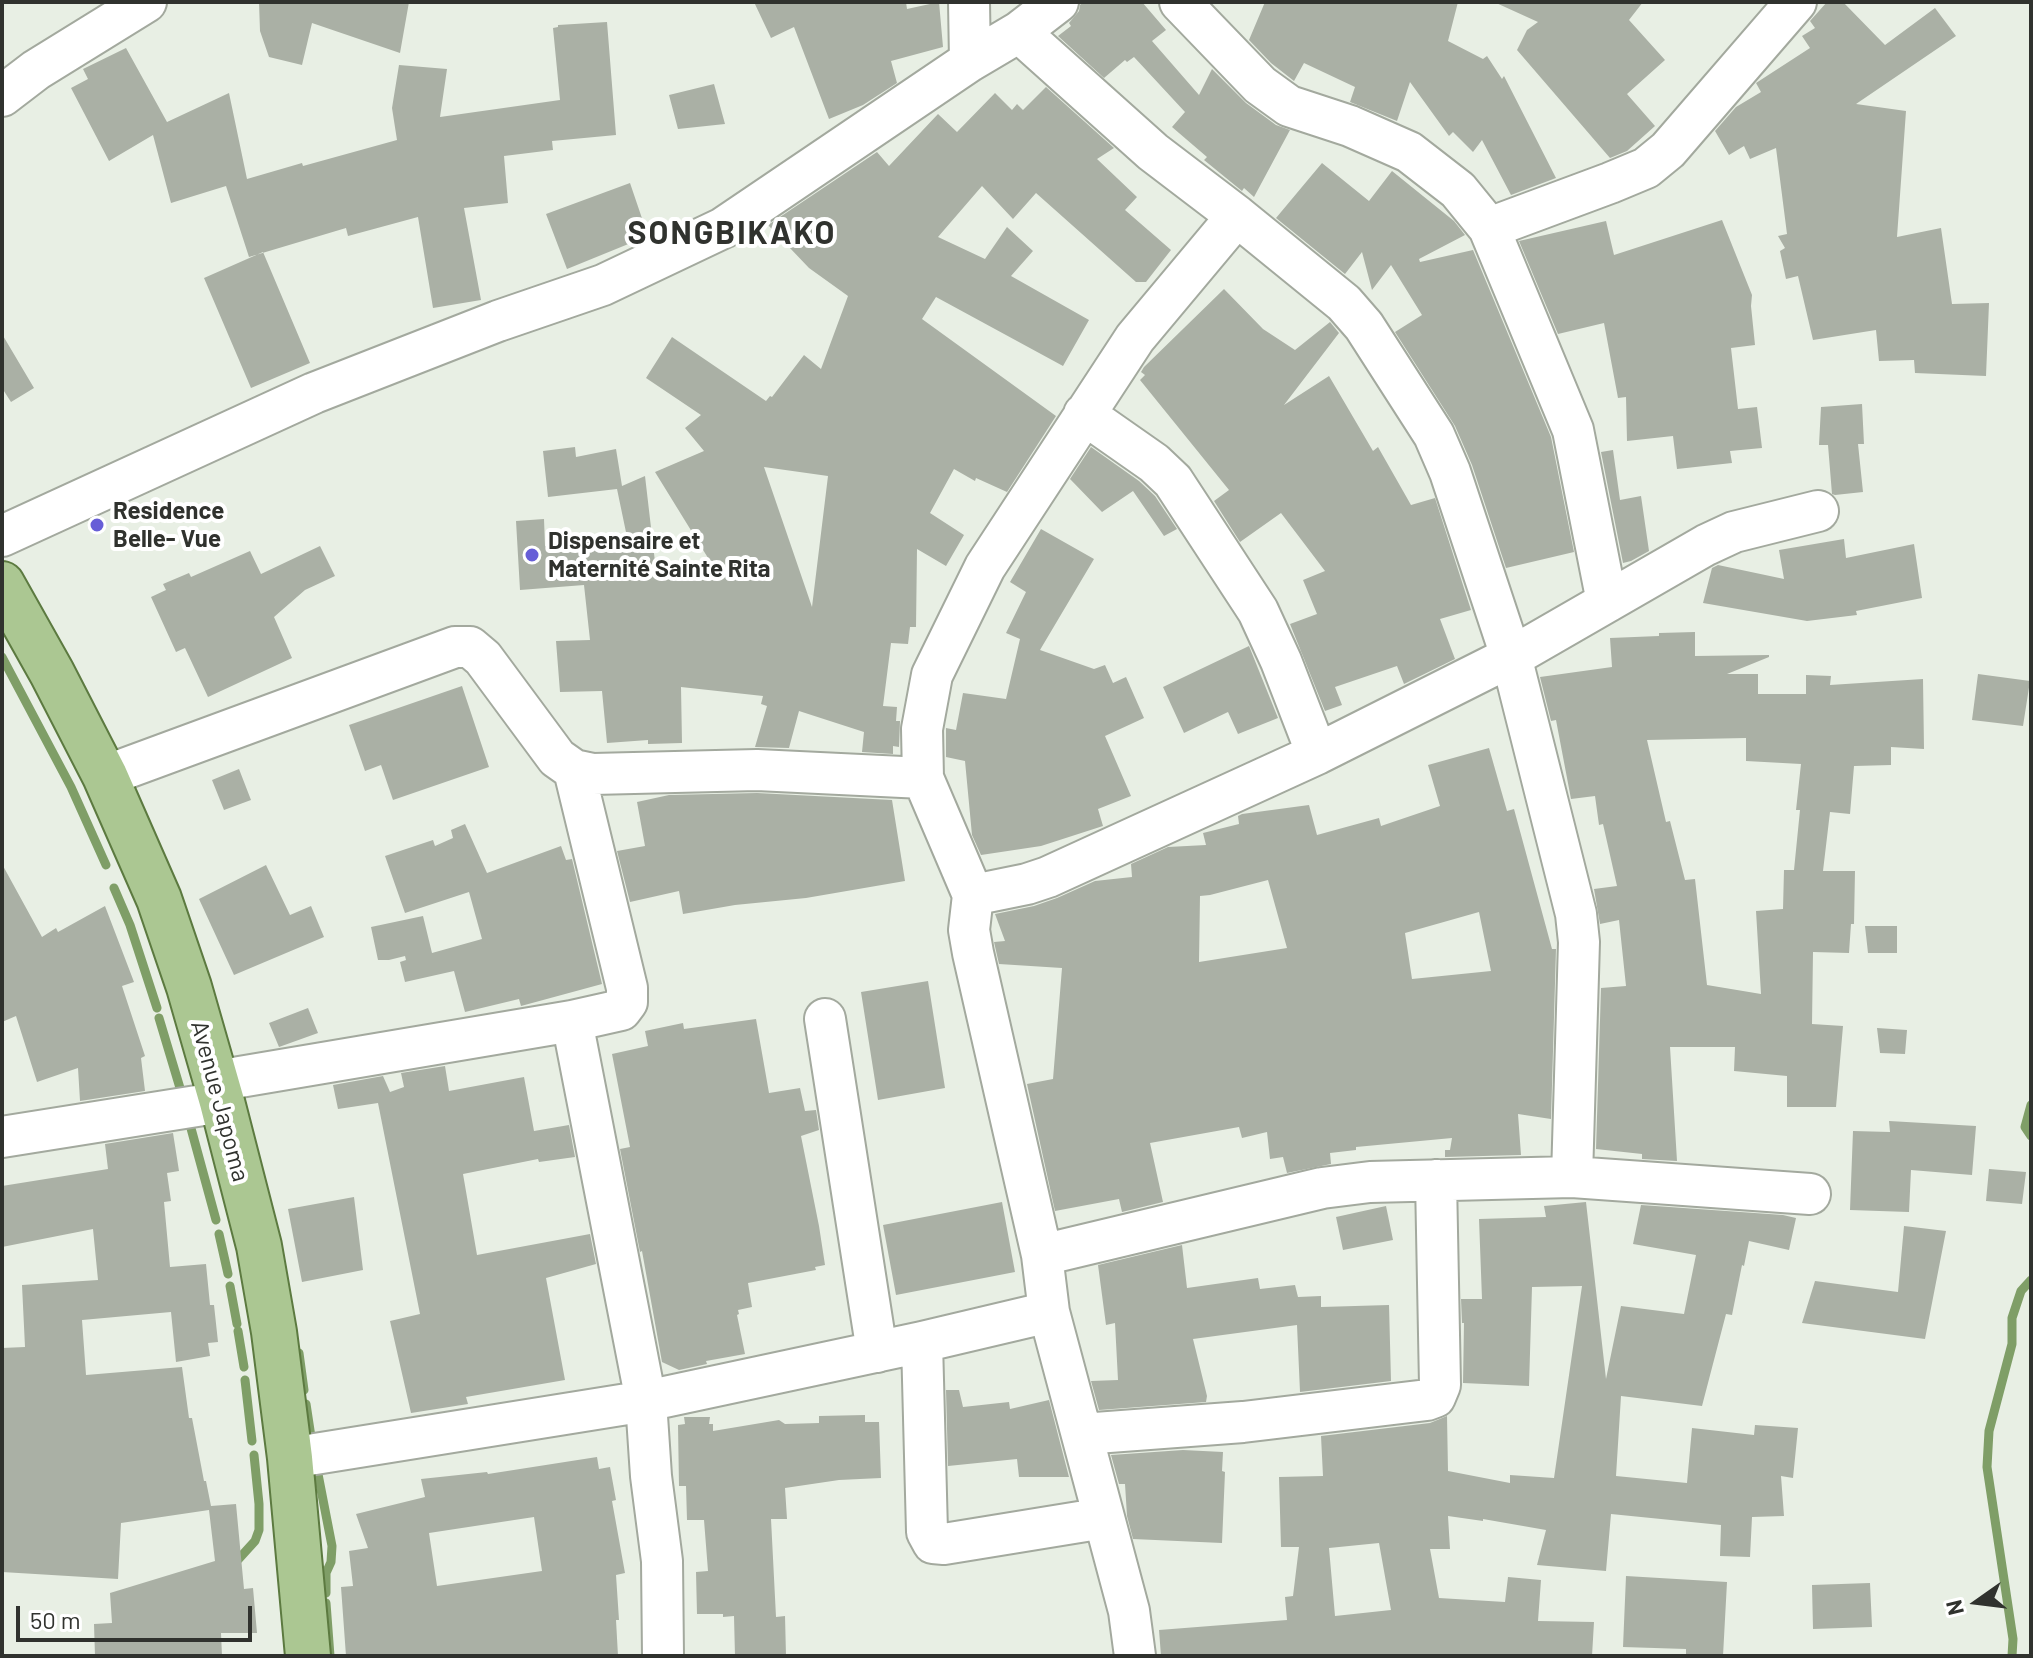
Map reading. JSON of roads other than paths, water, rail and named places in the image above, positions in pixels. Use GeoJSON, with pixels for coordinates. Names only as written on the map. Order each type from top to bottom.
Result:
{"type":"FeatureCollection","features":[{"type":"Feature","properties":{"kind":"main road","name":"Avenue Japoma"},"geometry":{"type":"LineString","coordinates":[[2,584],[105,776],[159,899],[189,987],[219,1092],[259,1246],[274,1332],[290,1458],[308,1656]]}},
{"type":"Feature","properties":{"kind":"street"},"geometry":{"type":"LineString","coordinates":[[2,96],[36,70],[146,2]]}},
{"type":"Feature","properties":{"kind":"street"},"geometry":{"type":"LineString","coordinates":[[969,2],[970,61]]}},
{"type":"Feature","properties":{"kind":"street"},"geometry":{"type":"LineString","coordinates":[[2,536],[314,393],[498,321],[603,285],[723,228],[970,61],[1019,32],[1058,2]]}},
{"type":"Feature","properties":{"kind":"street"},"geometry":{"type":"LineString","coordinates":[[1180,2],[1260,85],[1289,106],[1350,126],[1409,152],[1458,190],[1489,228],[1573,430],[1607,602]]}},
{"type":"Feature","properties":{"kind":"street"},"geometry":{"type":"LineString","coordinates":[[1489,228],[1646,168],[1668,150],[1796,2]]}},
{"type":"Feature","properties":{"kind":"street"},"geometry":{"type":"LineString","coordinates":[[1019,32],[1153,152],[1344,303],[1364,326],[1434,435],[1450,472],[1511,656],[1576,914],[1579,942],[1572,1177]]}},
{"type":"Feature","properties":{"kind":"street"},"geometry":{"type":"LineString","coordinates":[[1135,1656],[1129,1611],[1049,1312],[1042,1255],[973,953],[969,930],[973,895],[923,778],[922,729],[932,675],[985,567],[1135,338],[1237,216]]}},
{"type":"Feature","properties":{"kind":"street"},"geometry":{"type":"LineString","coordinates":[[1084,414],[1154,463],[1173,481],[1258,611],[1317,754]]}},
{"type":"Feature","properties":{"kind":"street"},"geometry":{"type":"LineString","coordinates":[[973,895],[1048,877],[1317,754],[1511,656],[1734,532],[1818,511]]}},
{"type":"Feature","properties":{"kind":"street"},"geometry":{"type":"LineString","coordinates":[[105,776],[455,647],[470,647],[483,658],[557,758],[574,770],[593,774],[757,770],[923,778]]}},
{"type":"Feature","properties":{"kind":"street"},"geometry":{"type":"LineString","coordinates":[[2,1137],[621,1010],[627,1002],[627,988],[574,770]]}},
{"type":"Feature","properties":{"kind":"street"},"geometry":{"type":"LineString","coordinates":[[825,1019],[877,1352]]}},
{"type":"Feature","properties":{"kind":"street"},"geometry":{"type":"LineString","coordinates":[[572,1021],[646,1401],[651,1476],[662,1561],[663,1656]]}},
{"type":"Feature","properties":{"kind":"street"},"geometry":{"type":"LineString","coordinates":[[1042,1255],[1322,1188],[1370,1182],[1572,1177],[1810,1194]]}},
{"type":"Feature","properties":{"kind":"street"},"geometry":{"type":"LineString","coordinates":[[1082,1434],[1243,1422],[1435,1397],[1440,1385],[1436,1180]]}},
{"type":"Feature","properties":{"kind":"street"},"geometry":{"type":"LineString","coordinates":[[290,1458],[646,1401],[1049,1312]]}},
{"type":"Feature","properties":{"kind":"street"},"geometry":{"type":"LineString","coordinates":[[922,1342],[927,1532],[933,1543],[944,1544],[1104,1518]]}},
{"type":"Feature","properties":{"kind":"waterway"},"geometry":{"type":"LineString","coordinates":[[2,657],[71,787],[106,865]]}},
{"type":"Feature","properties":{"kind":"waterway"},"geometry":{"type":"LineString","coordinates":[[114,888],[130,925],[157,1008]]}},
{"type":"Feature","properties":{"kind":"waterway"},"geometry":{"type":"LineString","coordinates":[[159,1018],[183,1098]]}},
{"type":"Feature","properties":{"kind":"waterway"},"geometry":{"type":"LineString","coordinates":[[2031,1105],[2025,1127],[2031,1136]]}},
{"type":"Feature","properties":{"kind":"waterway"},"geometry":{"type":"LineString","coordinates":[[189,1121],[216,1220]]}},
{"type":"Feature","properties":{"kind":"waterway"},"geometry":{"type":"LineString","coordinates":[[219,1234],[228,1274]]}},
{"type":"Feature","properties":{"kind":"waterway"},"geometry":{"type":"LineString","coordinates":[[2012,1656],[2013,1639],[1987,1467],[1989,1431],[2012,1344],[2012,1318],[2021,1291],[2031,1280]]}},
{"type":"Feature","properties":{"kind":"waterway"},"geometry":{"type":"LineString","coordinates":[[230,1286],[237,1324]]}},
{"type":"Feature","properties":{"kind":"waterway"},"geometry":{"type":"LineString","coordinates":[[238,1331],[244,1367]]}},
{"type":"Feature","properties":{"kind":"waterway"},"geometry":{"type":"LineString","coordinates":[[299,1353],[304,1390]]}},
{"type":"Feature","properties":{"kind":"waterway"},"geometry":{"type":"LineString","coordinates":[[245,1380],[252,1441]]}},
{"type":"Feature","properties":{"kind":"waterway"},"geometry":{"type":"LineString","coordinates":[[306,1404],[311,1437]]}},
{"type":"Feature","properties":{"kind":"waterway"},"geometry":{"type":"LineString","coordinates":[[235,1563],[255,1541],[259,1530],[254,1455]]}},
{"type":"Feature","properties":{"kind":"waterway"},"geometry":{"type":"LineString","coordinates":[[318,1474],[332,1546],[331,1562],[326,1573],[326,1593]]}},
{"type":"Feature","properties":{"kind":"waterway"},"geometry":{"type":"LineString","coordinates":[[326,1603],[330,1656]]}},
{"type":"Feature","properties":{"kind":"place","name":"Residence Belle- Vue"},"geometry":{"type":"Point","coordinates":[97,525]}},
{"type":"Feature","properties":{"kind":"place","name":"Dispensaire et Maternité Sainte Rita"},"geometry":{"type":"Point","coordinates":[532,555]}},
{"type":"Feature","properties":{"kind":"district","name":"SONGBIKAKO"},"geometry":{"type":"Point","coordinates":[732,233]}}]}
